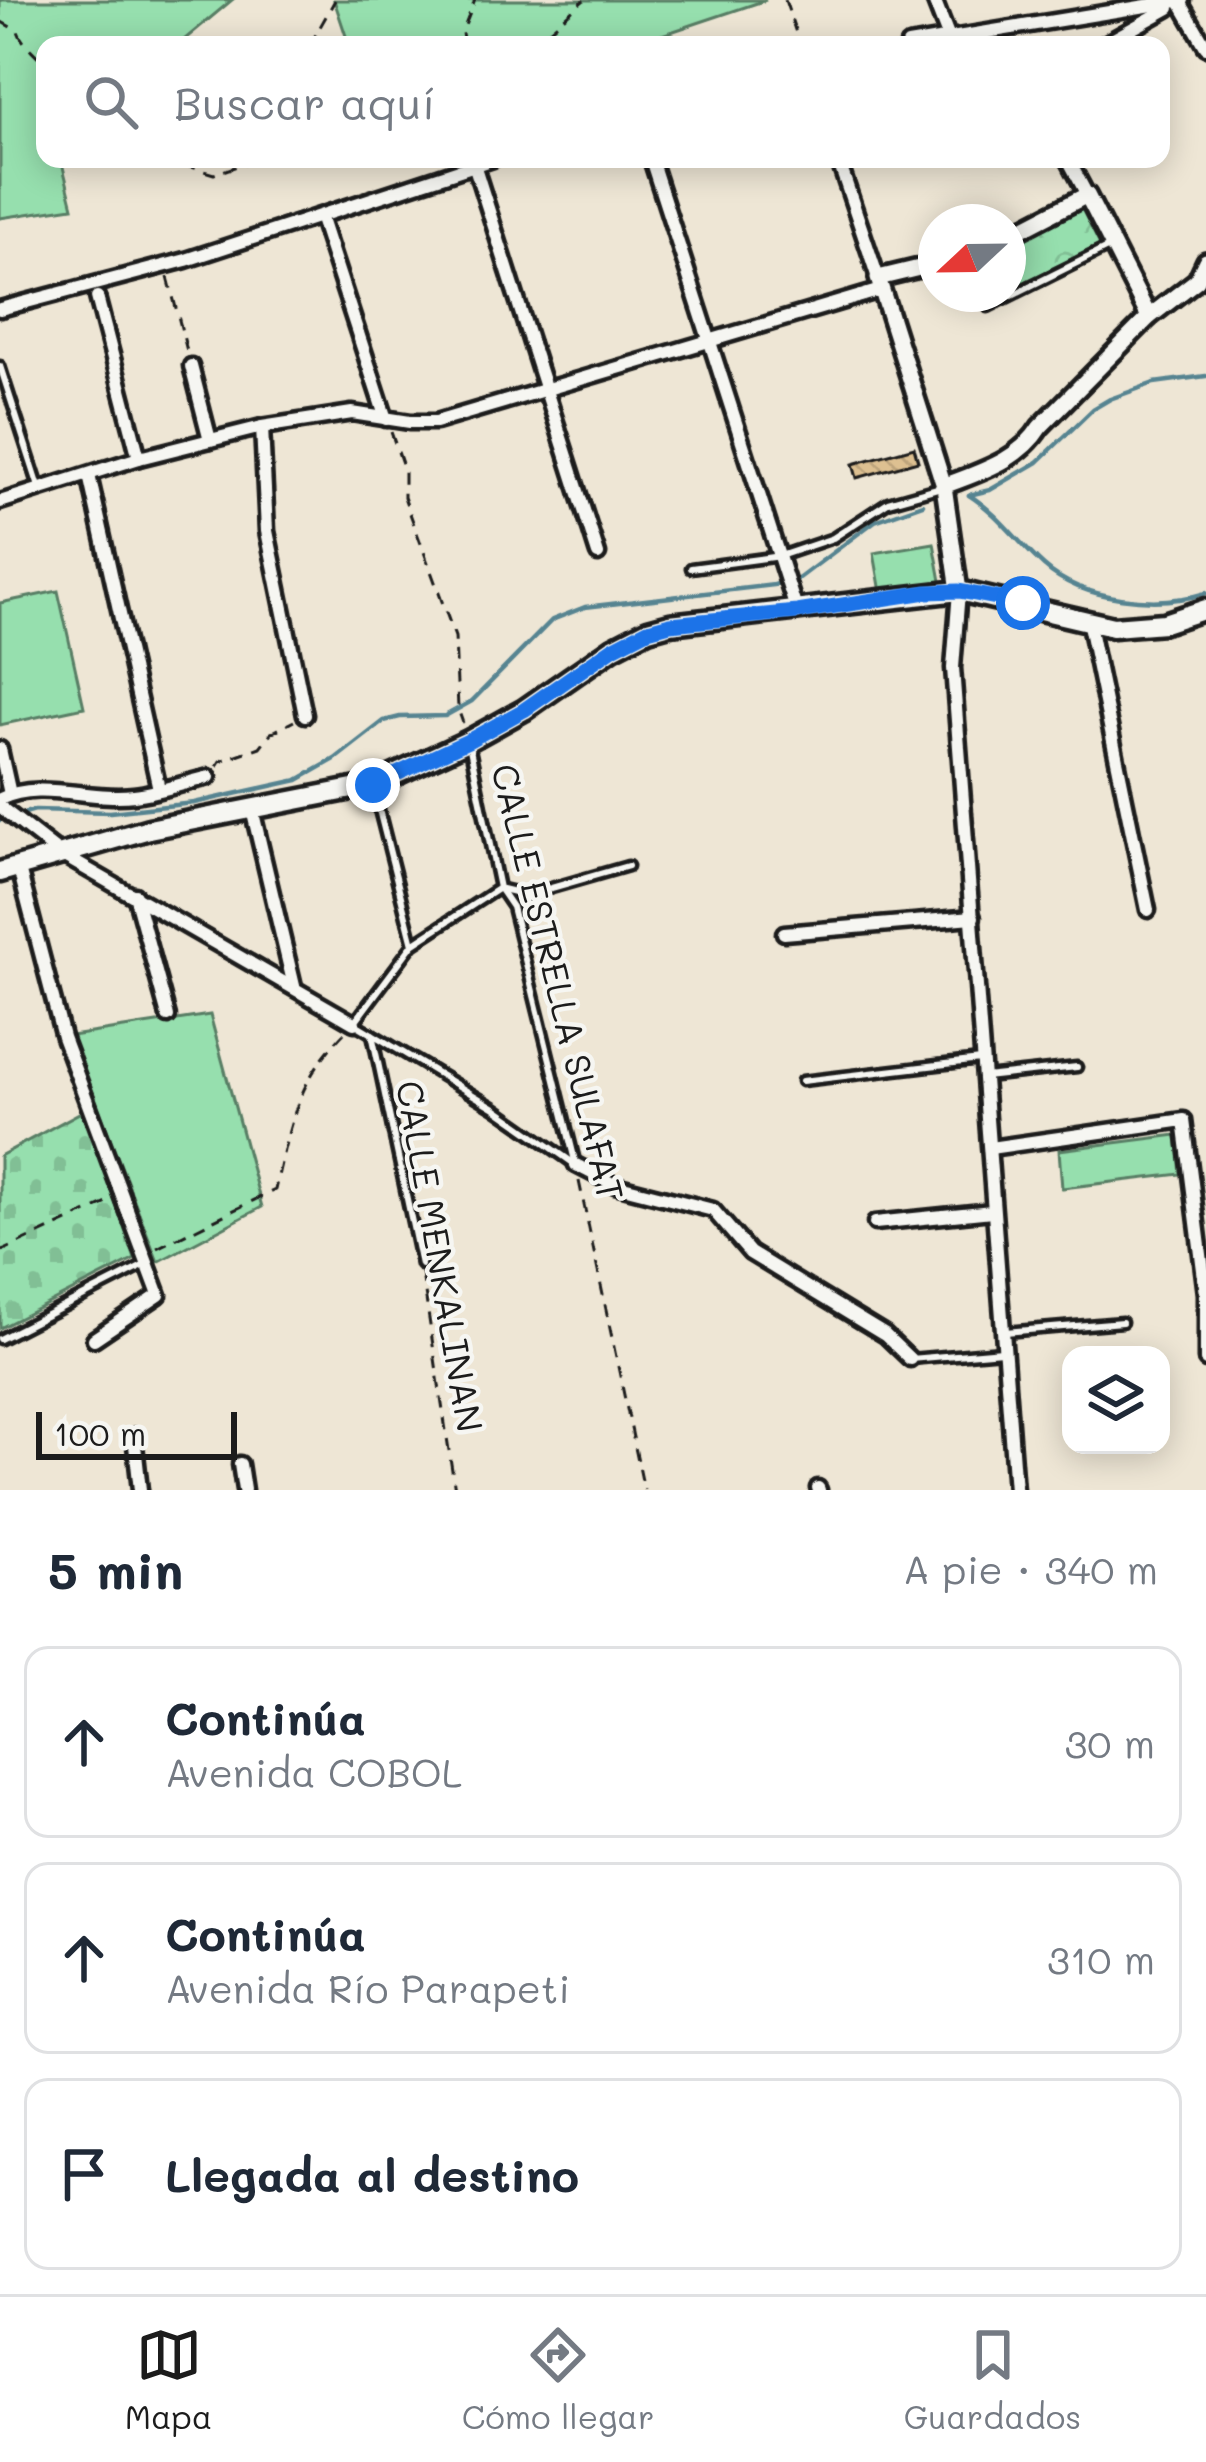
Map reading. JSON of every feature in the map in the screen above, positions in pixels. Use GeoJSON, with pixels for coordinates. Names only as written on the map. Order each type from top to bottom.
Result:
{"type":"FeatureCollection","features":[{"type":"Feature","properties":{"kind":"main road"},"geometry":{"type":"LineString","coordinates":[[9,868],[149,829],[373,785],[468,741],[648,630],[670,624],[795,603],[959,591],[1113,627],[1164,623],[1206,609]]}},
{"type":"Feature","properties":{"kind":"street"},"geometry":{"type":"LineString","coordinates":[[934,0],[948,36],[1181,0]]}},
{"type":"Feature","properties":{"kind":"street"},"geometry":{"type":"LineString","coordinates":[[1119,36],[1181,0]]}},
{"type":"Feature","properties":{"kind":"street"},"geometry":{"type":"LineString","coordinates":[[1181,0],[1206,47]]}},
{"type":"Feature","properties":{"kind":"street"},"geometry":{"type":"LineString","coordinates":[[1001,28],[1005,36]]}},
{"type":"Feature","properties":{"kind":"street"},"geometry":{"type":"LineString","coordinates":[[0,309],[321,219],[463,168]]}},
{"type":"Feature","properties":{"kind":"street"},"geometry":{"type":"LineString","coordinates":[[475,168],[598,554]]}},
{"type":"Feature","properties":{"kind":"street"},"geometry":{"type":"LineString","coordinates":[[654,168],[795,603]]}},
{"type":"Feature","properties":{"kind":"street"},"geometry":{"type":"LineString","coordinates":[[841,168],[944,486],[959,591],[953,668],[1016,1490]]}},
{"type":"Feature","properties":{"kind":"street"},"geometry":{"type":"LineString","coordinates":[[1073,168],[1149,317]]}},
{"type":"Feature","properties":{"kind":"street"},"geometry":{"type":"LineString","coordinates":[[1026,227],[1087,195]]}},
{"type":"Feature","properties":{"kind":"street"},"geometry":{"type":"LineString","coordinates":[[321,219],[386,419]]}},
{"type":"Feature","properties":{"kind":"street"},"geometry":{"type":"LineString","coordinates":[[944,486],[997,464],[1029,444],[1149,317],[1201,279],[1206,261]]}},
{"type":"Feature","properties":{"kind":"street"},"geometry":{"type":"LineString","coordinates":[[0,502],[139,458],[262,427],[352,412],[436,422],[918,270]]}},
{"type":"Feature","properties":{"kind":"street"},"geometry":{"type":"LineString","coordinates":[[97,297],[139,458]]}},
{"type":"Feature","properties":{"kind":"street"},"geometry":{"type":"LineString","coordinates":[[191,365],[210,440]]}},
{"type":"Feature","properties":{"kind":"street"},"geometry":{"type":"LineString","coordinates":[[262,427],[267,531],[304,715]]}},
{"type":"Feature","properties":{"kind":"street"},"geometry":{"type":"LineString","coordinates":[[89,475],[159,789]]}},
{"type":"Feature","properties":{"kind":"street"},"geometry":{"type":"LineString","coordinates":[[1088,620],[1148,910]]}},
{"type":"Feature","properties":{"kind":"street"},"geometry":{"type":"LineString","coordinates":[[0,749],[4,800],[21,823],[59,853],[354,1023]]}},
{"type":"Feature","properties":{"kind":"street"},"geometry":{"type":"LineString","coordinates":[[4,800],[131,796],[209,777]]}},
{"type":"Feature","properties":{"kind":"street"},"geometry":{"type":"LineString","coordinates":[[252,809],[294,986]]}},
{"type":"Feature","properties":{"kind":"street"},"geometry":{"type":"LineString","coordinates":[[9,868],[63,1037],[159,1295],[94,1339]]}},
{"type":"Feature","properties":{"kind":"street"},"geometry":{"type":"LineString","coordinates":[[135,895],[168,1016]]}},
{"type":"Feature","properties":{"kind":"street"},"geometry":{"type":"LineString","coordinates":[[784,933],[973,917]]}},
{"type":"Feature","properties":{"kind":"street"},"geometry":{"type":"LineString","coordinates":[[991,1148],[1184,1120],[1206,1294],[1206,1360]]}},
{"type":"Feature","properties":{"kind":"street"},"geometry":{"type":"LineString","coordinates":[[576,1165],[615,1185],[713,1210],[750,1253],[885,1335],[910,1359]]}},
{"type":"Feature","properties":{"kind":"street"},"geometry":{"type":"LineString","coordinates":[[875,1223],[992,1211]]}},
{"type":"Feature","properties":{"kind":"street"},"geometry":{"type":"LineString","coordinates":[[134,1436],[140,1490]]}},
{"type":"Feature","properties":{"kind":"street"},"geometry":{"type":"LineString","coordinates":[[240,1464],[244,1490]]}},
{"type":"Feature","properties":{"kind":"lane"},"geometry":{"type":"LineString","coordinates":[[1026,288],[1113,246]]}},
{"type":"Feature","properties":{"kind":"lane"},"geometry":{"type":"LineString","coordinates":[[0,366],[40,490]]}},
{"type":"Feature","properties":{"kind":"lane"},"geometry":{"type":"LineString","coordinates":[[691,568],[780,556],[832,538],[888,502],[944,486]]}},
{"type":"Feature","properties":{"kind":"lane","name":"CALLE ESTRELLA SULAFAT"},"geometry":{"type":"LineString","coordinates":[[468,741],[499,888],[512,907],[576,1165]]}},
{"type":"Feature","properties":{"kind":"lane"},"geometry":{"type":"LineString","coordinates":[[373,785],[412,944]]}},
{"type":"Feature","properties":{"kind":"lane"},"geometry":{"type":"LineString","coordinates":[[576,1165],[495,1108],[354,1023],[412,944],[499,888],[527,896],[628,866]]}},
{"type":"Feature","properties":{"kind":"lane","name":"CALLE MENKALINAN"},"geometry":{"type":"LineString","coordinates":[[371,1033],[421,1265]]}},
{"type":"Feature","properties":{"kind":"lane"},"geometry":{"type":"LineString","coordinates":[[802,1081],[984,1060]]}},
{"type":"Feature","properties":{"kind":"lane"},"geometry":{"type":"LineString","coordinates":[[985,1077],[1077,1067]]}},
{"type":"Feature","properties":{"kind":"lane"},"geometry":{"type":"LineString","coordinates":[[0,1339],[146,1259]]}},
{"type":"Feature","properties":{"kind":"lane"},"geometry":{"type":"LineString","coordinates":[[1001,1332],[1122,1322]]}},
{"type":"Feature","properties":{"kind":"lane"},"geometry":{"type":"LineString","coordinates":[[910,1359],[1002,1352]]}},
{"type":"Feature","properties":{"kind":"path"},"geometry":{"type":"LineString","coordinates":[[315,36],[335,0]]}},
{"type":"Feature","properties":{"kind":"path"},"geometry":{"type":"LineString","coordinates":[[462,36],[475,0]]}},
{"type":"Feature","properties":{"kind":"path"},"geometry":{"type":"LineString","coordinates":[[542,36],[584,0]]}},
{"type":"Feature","properties":{"kind":"path"},"geometry":{"type":"LineString","coordinates":[[785,0],[797,36]]}},
{"type":"Feature","properties":{"kind":"path"},"geometry":{"type":"LineString","coordinates":[[0,21],[18,31],[22,42],[36,54]]}},
{"type":"Feature","properties":{"kind":"path"},"geometry":{"type":"LineString","coordinates":[[194,168],[214,174],[232,168]]}},
{"type":"Feature","properties":{"kind":"path"},"geometry":{"type":"LineString","coordinates":[[186,260],[167,275],[191,365]]}},
{"type":"Feature","properties":{"kind":"path","name":"CALLE ESTRELLA SULAFAT"},"geometry":{"type":"LineString","coordinates":[[386,419],[404,469],[404,497],[455,637],[458,709],[468,741]]}},
{"type":"Feature","properties":{"kind":"path"},"geometry":{"type":"LineString","coordinates":[[209,777],[220,761],[260,747],[271,733],[304,715]]}},
{"type":"Feature","properties":{"kind":"path"},"geometry":{"type":"LineString","coordinates":[[146,1259],[275,1190],[294,1106],[323,1054],[354,1023]]}},
{"type":"Feature","properties":{"kind":"path","name":"CALLE ESTRELLA SULAFAT"},"geometry":{"type":"LineString","coordinates":[[576,1165],[644,1490]]}},
{"type":"Feature","properties":{"kind":"path"},"geometry":{"type":"LineString","coordinates":[[0,1252],[107,1203]]}},
{"type":"Feature","properties":{"kind":"path","name":"CALLE MENKALINAN"},"geometry":{"type":"LineString","coordinates":[[421,1265],[455,1490]]}},
{"type":"Feature","properties":{"kind":"green space"},"geometry":{"type":"Polygon","coordinates":[[[0,0],[232,0],[189,36],[36,36],[36,168],[63,168],[73,207],[0,218],[0,0]]]}},
{"type":"Feature","properties":{"kind":"green space"},"geometry":{"type":"Polygon","coordinates":[[[334,0],[766,0],[659,36],[346,36],[334,0]]]}},
{"type":"Feature","properties":{"kind":"green space"},"geometry":{"type":"Polygon","coordinates":[[[1082,209],[1100,245],[1026,281],[1026,236],[1082,209]]]}},
{"type":"Feature","properties":{"kind":"green space"},"geometry":{"type":"Polygon","coordinates":[[[934,543],[941,581],[881,592],[874,553],[934,543]]]}},
{"type":"Feature","properties":{"kind":"green space"},"geometry":{"type":"Polygon","coordinates":[[[58,591],[84,707],[0,725],[0,603],[58,591]]]}},
{"type":"Feature","properties":{"kind":"green space"},"geometry":{"type":"Polygon","coordinates":[[[210,1015],[262,1207],[158,1262],[71,1036],[210,1015]]]}},
{"type":"Feature","properties":{"kind":"green space"},"geometry":{"type":"Polygon","coordinates":[[[83,1111],[135,1259],[0,1328],[0,1156],[83,1111]]]}},
{"type":"Feature","properties":{"kind":"green space"},"geometry":{"type":"Polygon","coordinates":[[[1177,1135],[1181,1174],[1062,1188],[1059,1150],[1177,1135]]]}},
{"type":"Feature","properties":{"kind":"building"},"geometry":{"type":"Polygon","coordinates":[[[914,447],[918,461],[857,478],[853,464],[914,447]]]}},
{"type":"Feature","properties":{"kind":"waterway"},"geometry":{"type":"LineString","coordinates":[[969,495],[990,490],[1038,462],[1093,409],[1110,399],[1154,383],[1206,376]]}},
{"type":"Feature","properties":{"kind":"waterway"},"geometry":{"type":"LineString","coordinates":[[969,495],[1044,566],[1079,587],[1144,600],[1206,593]]}},
{"type":"Feature","properties":{"kind":"waterway"},"geometry":{"type":"LineString","coordinates":[[0,820],[35,810],[110,812],[194,803],[298,780],[335,759],[384,721],[445,716],[472,701],[552,620],[585,607],[798,579],[875,521],[923,504]]}},
{"type":"Feature","properties":{"kind":"route"},"geometry":{"type":"LineString","coordinates":[[373,785],[524,710],[613,648],[648,630],[927,592],[959,591],[1023,603]]}}]}
